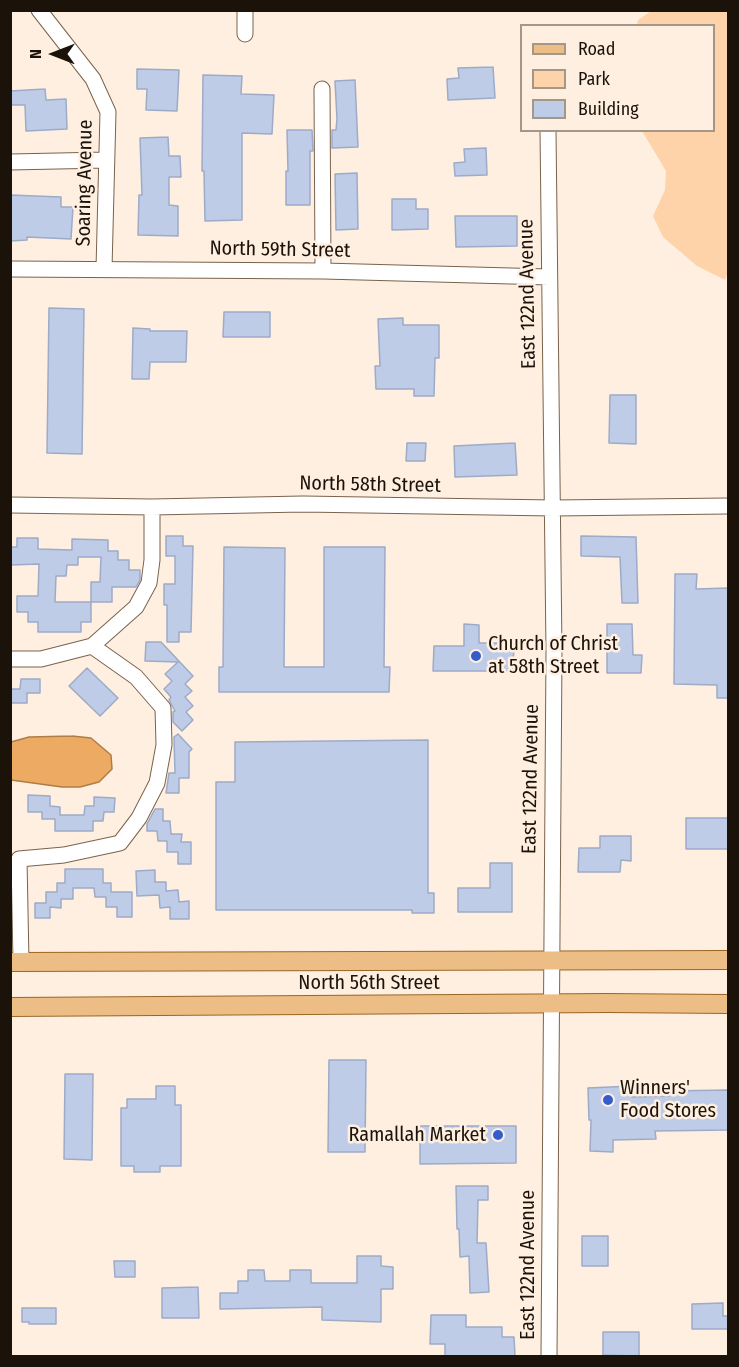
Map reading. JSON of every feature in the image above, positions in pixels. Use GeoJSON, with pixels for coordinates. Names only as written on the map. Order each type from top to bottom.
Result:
{"type":"FeatureCollection","features":[{"type":"Feature","properties":{"kind":"main road","name":"North 56th Street"},"geometry":{"type":"LineString","coordinates":[[16,962],[729,960]]}},
{"type":"Feature","properties":{"kind":"main road","name":"North 56th Street"},"geometry":{"type":"LineString","coordinates":[[10,1007],[729,1004]]}},
{"type":"Feature","properties":{"kind":"street","name":"Soaring Avenue"},"geometry":{"type":"LineString","coordinates":[[39,10],[93,79],[108,112],[104,269]]}},
{"type":"Feature","properties":{"kind":"street"},"geometry":{"type":"LineString","coordinates":[[245,10],[245,34]]}},
{"type":"Feature","properties":{"kind":"street"},"geometry":{"type":"LineString","coordinates":[[322,89],[323,271]]}},
{"type":"Feature","properties":{"kind":"street","name":"East 122nd Avenue"},"geometry":{"type":"LineString","coordinates":[[548,132],[553,508],[549,1356]]}},
{"type":"Feature","properties":{"kind":"street"},"geometry":{"type":"LineString","coordinates":[[10,162],[106,160]]}},
{"type":"Feature","properties":{"kind":"street","name":"North 59th Street"},"geometry":{"type":"LineString","coordinates":[[10,269],[323,271],[549,276]]}},
{"type":"Feature","properties":{"kind":"street","name":"North 58th Street"},"geometry":{"type":"LineString","coordinates":[[10,505],[152,507],[303,504],[553,508],[729,506]]}},
{"type":"Feature","properties":{"kind":"street"},"geometry":{"type":"LineString","coordinates":[[10,659],[41,659],[93,646],[136,607],[149,583],[152,560],[152,507]]}},
{"type":"Feature","properties":{"kind":"street"},"geometry":{"type":"LineString","coordinates":[[16,962],[20,860],[64,855],[120,843],[140,818],[157,783],[164,746],[163,708],[136,677],[93,646]]}},
{"type":"Feature","properties":{"kind":"green space"},"geometry":{"type":"Polygon","coordinates":[[[651,11],[728,11],[728,272],[725,280],[697,266],[663,237],[653,216],[665,190],[666,171],[643,132],[715,132],[715,24],[637,24],[638,20],[651,11]]]}},
{"type":"Feature","properties":{"kind":"shaded area"},"geometry":{"type":"Polygon","coordinates":[[[29,737],[91,738],[111,755],[112,769],[99,782],[80,787],[62,787],[11,780],[11,742],[29,737]]]}},
{"type":"Feature","properties":{"kind":"building"},"geometry":{"type":"Polygon","coordinates":[[[493,67],[495,98],[448,100],[447,79],[459,78],[458,68],[493,67]]]}},
{"type":"Feature","properties":{"kind":"building"},"geometry":{"type":"Polygon","coordinates":[[[137,69],[179,70],[177,111],[146,110],[147,89],[137,89],[137,69]]]}},
{"type":"Feature","properties":{"kind":"building"},"geometry":{"type":"Polygon","coordinates":[[[203,75],[242,76],[241,94],[274,95],[272,134],[242,133],[242,220],[205,221],[204,171],[202,171],[203,75]]]}},
{"type":"Feature","properties":{"kind":"building"},"geometry":{"type":"Polygon","coordinates":[[[355,80],[358,147],[332,148],[332,130],[336,130],[337,119],[335,81],[355,80]]]}},
{"type":"Feature","properties":{"kind":"building"},"geometry":{"type":"Polygon","coordinates":[[[45,89],[46,100],[66,99],[67,129],[26,131],[25,105],[10,105],[10,91],[45,89]]]}},
{"type":"Feature","properties":{"kind":"building"},"geometry":{"type":"Polygon","coordinates":[[[287,130],[312,130],[310,205],[286,205],[287,130]]]}},
{"type":"Feature","properties":{"kind":"building"},"geometry":{"type":"Polygon","coordinates":[[[168,137],[169,156],[180,156],[181,177],[169,177],[169,205],[178,206],[178,236],[138,235],[139,195],[142,195],[140,138],[168,137]]]}},
{"type":"Feature","properties":{"kind":"building"},"geometry":{"type":"Polygon","coordinates":[[[486,148],[487,175],[455,176],[454,163],[465,162],[464,149],[486,148]]]}},
{"type":"Feature","properties":{"kind":"building"},"geometry":{"type":"Polygon","coordinates":[[[357,173],[358,229],[336,230],[335,174],[357,173]]]}},
{"type":"Feature","properties":{"kind":"building"},"geometry":{"type":"Polygon","coordinates":[[[10,195],[61,197],[61,207],[73,207],[71,239],[27,237],[27,240],[10,241],[10,195]]]}},
{"type":"Feature","properties":{"kind":"building"},"geometry":{"type":"Polygon","coordinates":[[[392,199],[416,199],[416,209],[428,209],[428,229],[392,230],[392,199]]]}},
{"type":"Feature","properties":{"kind":"building"},"geometry":{"type":"Polygon","coordinates":[[[455,216],[517,216],[517,246],[456,247],[455,216]]]}},
{"type":"Feature","properties":{"kind":"building"},"geometry":{"type":"Polygon","coordinates":[[[49,308],[84,309],[82,454],[47,453],[49,308]]]}},
{"type":"Feature","properties":{"kind":"building"},"geometry":{"type":"Polygon","coordinates":[[[224,312],[270,312],[270,337],[223,337],[224,312]]]}},
{"type":"Feature","properties":{"kind":"building"},"geometry":{"type":"Polygon","coordinates":[[[403,318],[403,325],[439,325],[439,358],[435,358],[434,396],[414,396],[414,389],[376,389],[375,366],[380,366],[378,319],[403,318]]]}},
{"type":"Feature","properties":{"kind":"building"},"geometry":{"type":"Polygon","coordinates":[[[133,328],[150,329],[150,331],[187,331],[186,362],[150,362],[149,379],[132,379],[133,328]]]}},
{"type":"Feature","properties":{"kind":"building"},"geometry":{"type":"Polygon","coordinates":[[[610,395],[636,395],[636,444],[609,443],[610,395]]]}},
{"type":"Feature","properties":{"kind":"building"},"geometry":{"type":"Polygon","coordinates":[[[407,443],[426,443],[425,461],[406,461],[407,443]]]}},
{"type":"Feature","properties":{"kind":"building"},"geometry":{"type":"Polygon","coordinates":[[[515,443],[517,475],[455,477],[454,446],[515,443]]]}},
{"type":"Feature","properties":{"kind":"building"},"geometry":{"type":"Polygon","coordinates":[[[166,536],[183,536],[183,546],[193,546],[191,632],[179,632],[179,642],[167,642],[167,605],[164,605],[164,584],[175,584],[175,556],[166,556],[166,536]]]}},
{"type":"Feature","properties":{"kind":"building"},"geometry":{"type":"Polygon","coordinates":[[[581,536],[636,537],[638,603],[622,603],[620,557],[581,556],[581,536]]]}},
{"type":"Feature","properties":{"kind":"building"},"geometry":{"type":"Polygon","coordinates":[[[17,538],[38,538],[38,549],[72,550],[72,539],[108,540],[108,551],[118,551],[118,560],[129,560],[129,570],[140,570],[140,580],[136,587],[112,587],[112,602],[91,602],[91,622],[81,622],[81,632],[38,632],[38,622],[28,622],[28,612],[17,612],[17,596],[38,596],[39,564],[10,565],[10,547],[17,547],[17,538]],[[78,557],[78,565],[67,565],[66,576],[56,576],[55,602],[91,602],[91,582],[100,582],[101,557],[78,557]]]}},
{"type":"Feature","properties":{"kind":"building"},"geometry":{"type":"Polygon","coordinates":[[[224,547],[285,548],[284,667],[324,667],[324,547],[385,547],[384,667],[390,667],[389,692],[219,692],[219,667],[223,667],[224,547]]]}},
{"type":"Feature","properties":{"kind":"building"},"geometry":{"type":"Polygon","coordinates":[[[675,574],[697,574],[696,589],[729,588],[729,698],[717,698],[717,685],[674,684],[675,574]]]}},
{"type":"Feature","properties":{"kind":"building"},"geometry":{"type":"Polygon","coordinates":[[[464,624],[479,625],[479,643],[514,643],[513,671],[433,671],[434,646],[464,646],[464,624]]]}},
{"type":"Feature","properties":{"kind":"building"},"geometry":{"type":"Polygon","coordinates":[[[607,624],[632,624],[633,655],[642,655],[641,673],[607,673],[607,624]]]}},
{"type":"Feature","properties":{"kind":"building"},"geometry":{"type":"Polygon","coordinates":[[[146,642],[161,642],[193,676],[185,684],[192,691],[185,697],[193,706],[186,712],[193,720],[182,731],[173,722],[175,711],[169,700],[171,697],[164,689],[172,681],[165,674],[178,662],[145,661],[146,642]]]}},
{"type":"Feature","properties":{"kind":"building"},"geometry":{"type":"Polygon","coordinates":[[[87,668],[118,698],[100,716],[69,686],[87,668]]]}},
{"type":"Feature","properties":{"kind":"building"},"geometry":{"type":"Polygon","coordinates":[[[21,679],[40,679],[40,693],[27,693],[27,703],[10,703],[10,689],[20,689],[21,679]]]}},
{"type":"Feature","properties":{"kind":"building"},"geometry":{"type":"Polygon","coordinates":[[[178,734],[192,749],[189,752],[189,778],[179,778],[179,793],[166,793],[169,773],[175,773],[174,737],[178,734]]]}},
{"type":"Feature","properties":{"kind":"building"},"geometry":{"type":"Polygon","coordinates":[[[428,740],[428,893],[434,893],[434,913],[412,913],[412,910],[216,910],[216,782],[235,782],[235,742],[428,740]]]}},
{"type":"Feature","properties":{"kind":"building"},"geometry":{"type":"Polygon","coordinates":[[[28,795],[50,796],[50,806],[60,807],[60,815],[84,815],[85,806],[94,806],[94,797],[115,798],[114,812],[104,812],[103,821],[93,821],[93,831],[55,831],[55,819],[42,819],[42,812],[28,812],[28,795]]]}},
{"type":"Feature","properties":{"kind":"building"},"geometry":{"type":"Polygon","coordinates":[[[155,809],[163,809],[163,821],[170,821],[171,834],[182,834],[181,842],[191,842],[191,864],[178,864],[178,852],[167,852],[167,841],[158,841],[157,831],[147,831],[147,824],[155,809]]]}},
{"type":"Feature","properties":{"kind":"building"},"geometry":{"type":"Polygon","coordinates":[[[686,818],[729,818],[729,849],[686,849],[686,818]]]}},
{"type":"Feature","properties":{"kind":"building"},"geometry":{"type":"Polygon","coordinates":[[[600,836],[631,836],[631,861],[621,860],[620,872],[578,872],[579,848],[600,848],[600,836]]]}},
{"type":"Feature","properties":{"kind":"building"},"geometry":{"type":"Polygon","coordinates":[[[490,863],[512,863],[512,912],[458,912],[458,888],[490,888],[490,863]]]}},
{"type":"Feature","properties":{"kind":"building"},"geometry":{"type":"Polygon","coordinates":[[[65,869],[103,869],[103,883],[111,883],[111,892],[132,892],[132,917],[117,917],[117,907],[106,907],[106,897],[95,897],[94,888],[73,888],[73,899],[61,899],[61,908],[50,907],[50,918],[35,918],[35,903],[46,903],[46,892],[57,892],[57,883],[65,883],[65,869]]]}},
{"type":"Feature","properties":{"kind":"building"},"geometry":{"type":"Polygon","coordinates":[[[155,870],[155,882],[166,882],[166,891],[178,890],[179,902],[189,901],[189,919],[170,919],[170,907],[160,908],[159,895],[137,896],[136,871],[155,870]]]}},
{"type":"Feature","properties":{"kind":"building"},"geometry":{"type":"Polygon","coordinates":[[[329,1060],[366,1060],[365,1152],[328,1152],[329,1060]]]}},
{"type":"Feature","properties":{"kind":"building"},"geometry":{"type":"Polygon","coordinates":[[[65,1074],[93,1074],[92,1160],[64,1159],[65,1074]]]}},
{"type":"Feature","properties":{"kind":"building"},"geometry":{"type":"Polygon","coordinates":[[[156,1086],[175,1086],[175,1105],[181,1105],[181,1166],[160,1166],[160,1172],[134,1172],[134,1166],[121,1166],[121,1108],[127,1108],[127,1099],[156,1099],[156,1086]]]}},
{"type":"Feature","properties":{"kind":"building"},"geometry":{"type":"Polygon","coordinates":[[[632,1086],[632,1097],[669,1096],[669,1091],[729,1090],[729,1130],[655,1131],[656,1139],[613,1140],[613,1152],[590,1151],[591,1120],[589,1120],[588,1088],[632,1086]]]}},
{"type":"Feature","properties":{"kind":"building"},"geometry":{"type":"Polygon","coordinates":[[[420,1126],[516,1126],[516,1163],[420,1164],[420,1126]]]}},
{"type":"Feature","properties":{"kind":"building"},"geometry":{"type":"Polygon","coordinates":[[[456,1186],[488,1186],[488,1200],[478,1200],[477,1243],[486,1243],[489,1292],[470,1293],[469,1256],[460,1257],[456,1186]]]}},
{"type":"Feature","properties":{"kind":"building"},"geometry":{"type":"Polygon","coordinates":[[[582,1236],[608,1236],[608,1266],[582,1266],[582,1236]]]}},
{"type":"Feature","properties":{"kind":"building"},"geometry":{"type":"Polygon","coordinates":[[[357,1256],[381,1256],[381,1266],[393,1267],[393,1289],[381,1289],[381,1322],[322,1320],[322,1307],[220,1309],[220,1293],[238,1293],[238,1281],[248,1281],[248,1270],[264,1270],[265,1281],[290,1281],[290,1270],[311,1270],[311,1283],[357,1283],[357,1256]]]}},
{"type":"Feature","properties":{"kind":"building"},"geometry":{"type":"Polygon","coordinates":[[[114,1261],[135,1261],[135,1277],[115,1277],[114,1261]]]}},
{"type":"Feature","properties":{"kind":"building"},"geometry":{"type":"Polygon","coordinates":[[[198,1287],[199,1318],[162,1318],[162,1288],[198,1287]]]}},
{"type":"Feature","properties":{"kind":"building"},"geometry":{"type":"Polygon","coordinates":[[[723,1303],[723,1316],[729,1316],[729,1329],[692,1329],[692,1304],[723,1303]]]}},
{"type":"Feature","properties":{"kind":"building"},"geometry":{"type":"Polygon","coordinates":[[[22,1308],[56,1308],[56,1324],[22,1322],[22,1308]]]}},
{"type":"Feature","properties":{"kind":"building"},"geometry":{"type":"Polygon","coordinates":[[[431,1315],[466,1315],[466,1327],[502,1327],[502,1337],[514,1337],[515,1356],[445,1356],[445,1344],[430,1344],[431,1315]]]}},
{"type":"Feature","properties":{"kind":"building"},"geometry":{"type":"Polygon","coordinates":[[[603,1332],[639,1332],[639,1356],[603,1355],[603,1332]]]}},
{"type":"Feature","properties":{"kind":"place","name":"Church of Christ at 58th Street"},"geometry":{"type":"Point","coordinates":[476,656]}},
{"type":"Feature","properties":{"kind":"place","name":"Winners' Food Stores"},"geometry":{"type":"Point","coordinates":[608,1100]}},
{"type":"Feature","properties":{"kind":"place","name":"Ramallah Market"},"geometry":{"type":"Point","coordinates":[498,1135]}}]}
